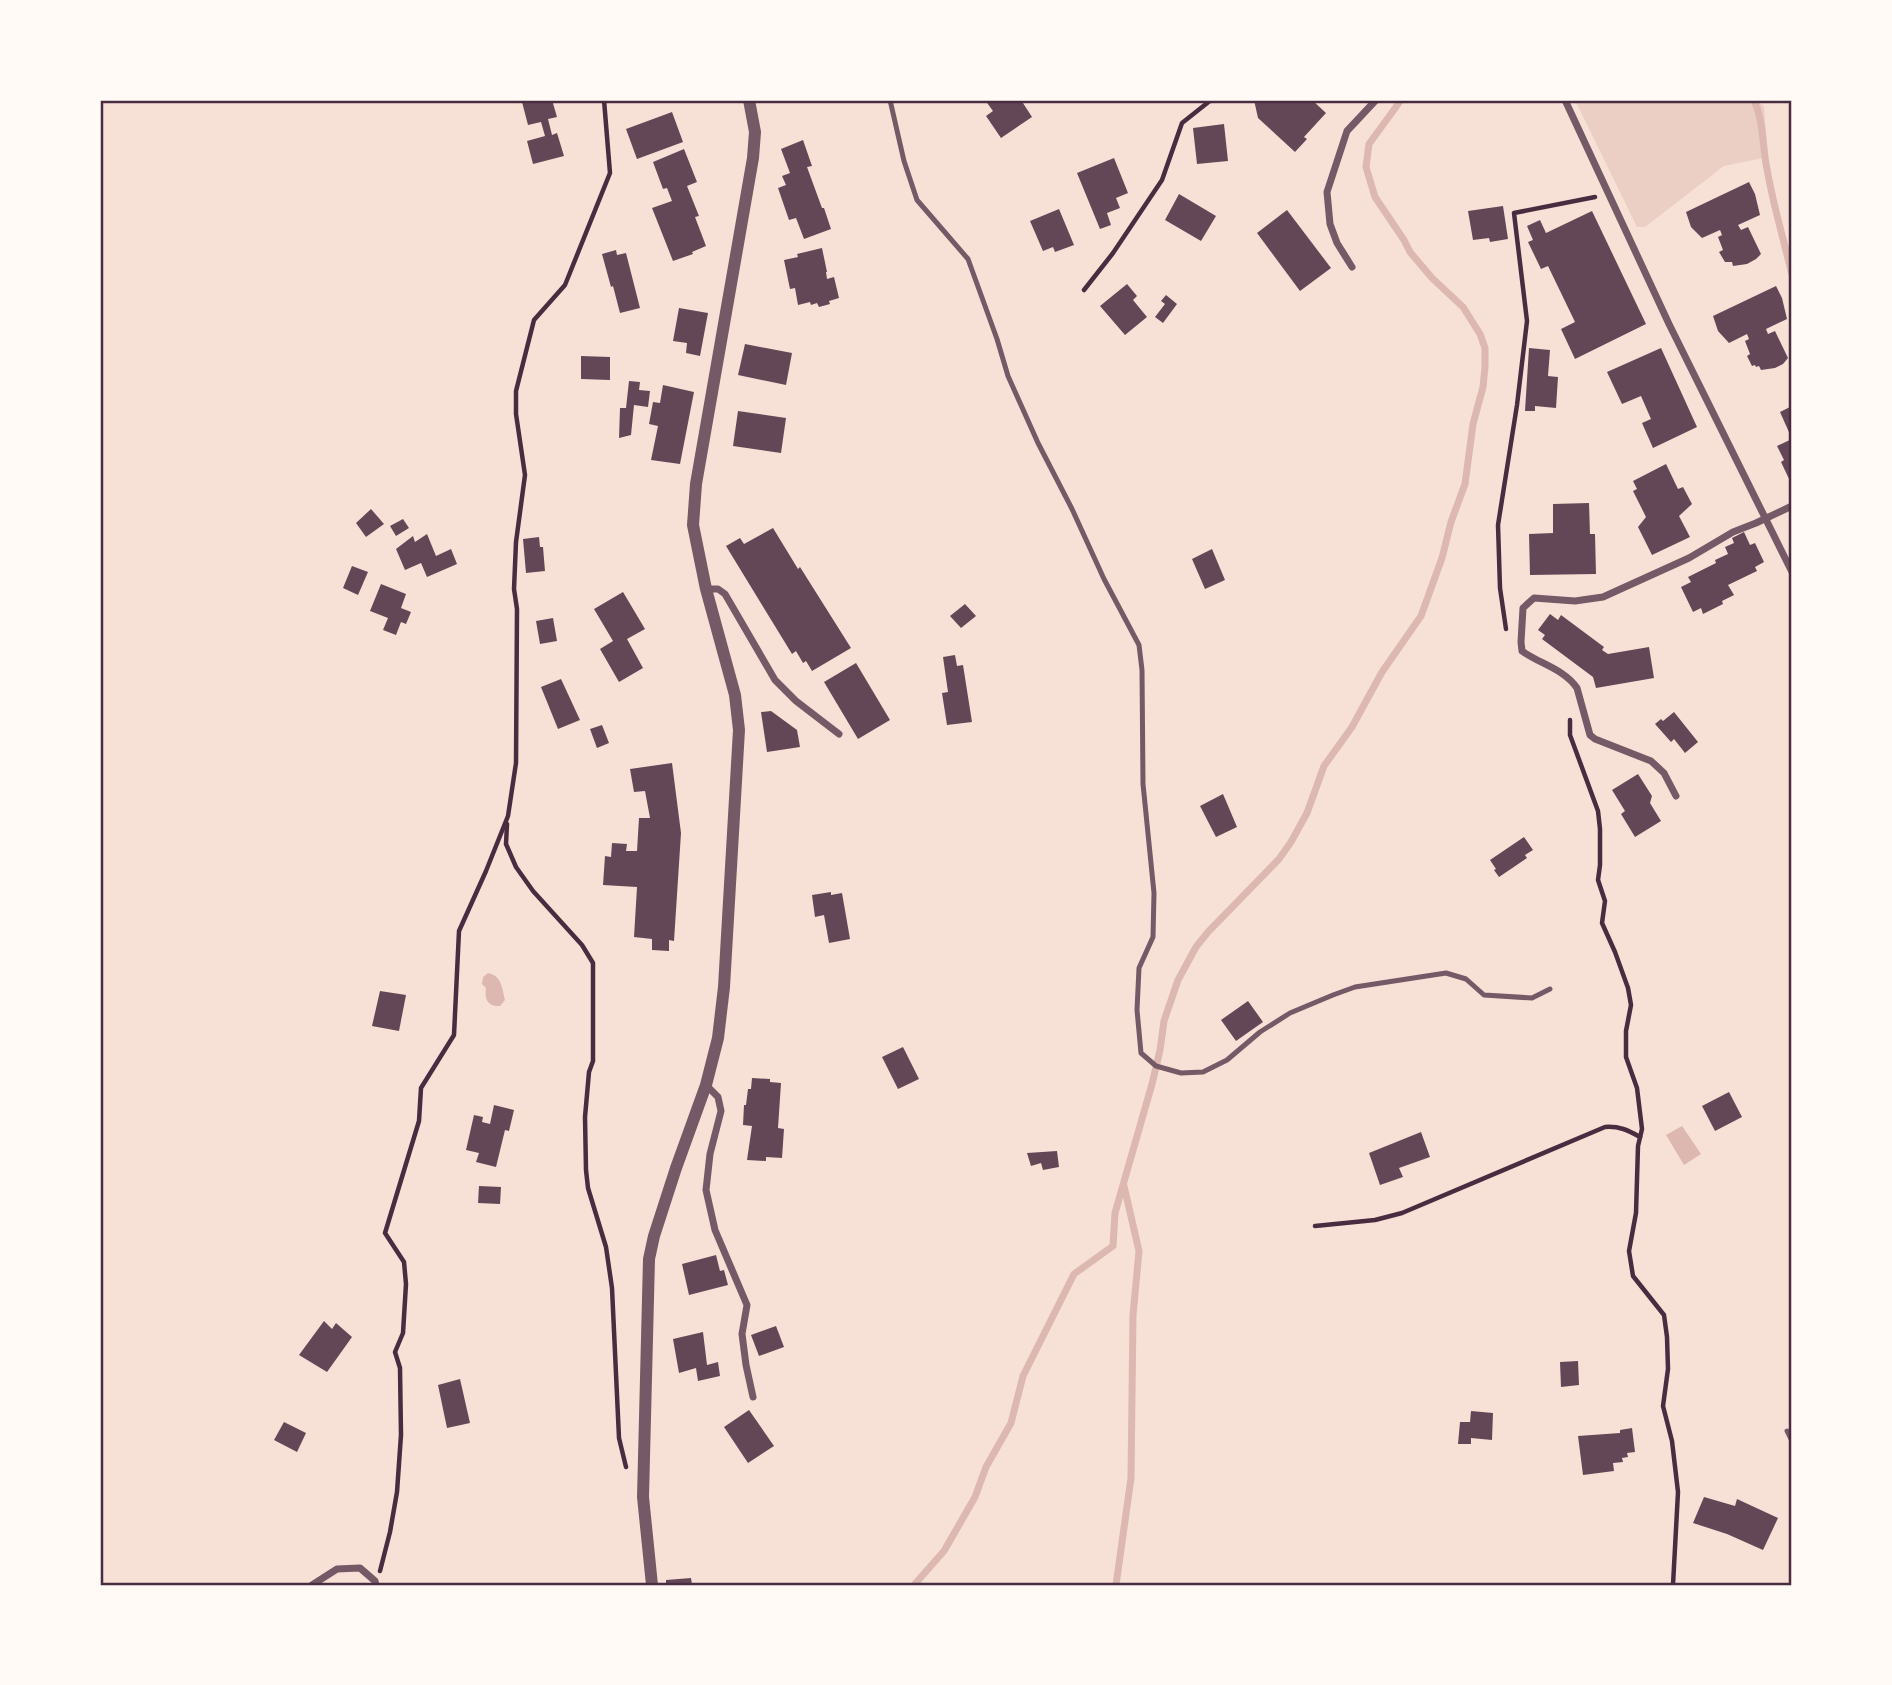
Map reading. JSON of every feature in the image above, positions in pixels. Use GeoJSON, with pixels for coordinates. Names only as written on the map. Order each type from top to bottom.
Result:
{"type":"FeatureCollection","features":[{"type":"Feature","properties":{"kind":"street"},"geometry":{"type":"LineString","coordinates":[[652,1585],[643,1497],[649,1259],[676,1168],[706,1085],[718,1038],[724,987],[739,730],[735,695],[706,589],[693,525],[696,484],[753,158],[755,132],[749,100]]}},
{"type":"Feature","properties":{"kind":"street"},"geometry":{"type":"LineString","coordinates":[[1352,267],[1337,243],[1330,224],[1327,192],[1347,131],[1376,100]]}},
{"type":"Feature","properties":{"kind":"street"},"geometry":{"type":"LineString","coordinates":[[1565,100],[1669,324],[1792,572]]}},
{"type":"Feature","properties":{"kind":"street"},"geometry":{"type":"LineString","coordinates":[[1676,796],[1664,774],[1651,761],[1590,735],[1573,682],[1563,673],[1522,651],[1523,608],[1534,598],[1575,601],[1604,597],[1689,558],[1733,532],[1792,506]]}},
{"type":"Feature","properties":{"kind":"street"},"geometry":{"type":"LineString","coordinates":[[706,589],[718,589],[725,594],[775,680],[796,701],[839,734]]}},
{"type":"Feature","properties":{"kind":"street"},"geometry":{"type":"LineString","coordinates":[[706,1085],[718,1097],[721,1111],[710,1154],[706,1190],[715,1230],[747,1305],[742,1334],[753,1397]]}},
{"type":"Feature","properties":{"kind":"street"},"geometry":{"type":"LineString","coordinates":[[312,1585],[337,1569],[360,1568],[375,1583]]}},
{"type":"Feature","properties":{"kind":"lane"},"geometry":{"type":"LineString","coordinates":[[890,100],[904,161],[917,200],[968,259],[1008,376],[1104,579],[1139,645],[1142,670],[1143,784],[1154,893],[1153,937],[1139,968],[1137,1010],[1141,1053],[1156,1066],[1181,1073],[1203,1072],[1227,1060],[1261,1032],[1290,1013],[1354,987],[1446,973],[1466,979],[1484,995],[1532,998],[1550,989]]}},
{"type":"Feature","properties":{"kind":"lane"},"geometry":{"type":"LineString","coordinates":[[1787,1431],[1792,1441]]}},
{"type":"Feature","properties":{"kind":"path"},"geometry":{"type":"LineString","coordinates":[[604,100],[610,173],[565,285],[534,320],[516,391],[516,414],[525,475],[516,542],[514,589],[517,609],[516,763],[506,844],[516,867],[533,891],[582,945],[593,962],[593,1061],[589,1072],[585,1117],[586,1170],[588,1188],[606,1247],[612,1288],[620,1438],[626,1467],[643,1497]]}},
{"type":"Feature","properties":{"kind":"path"},"geometry":{"type":"LineString","coordinates":[[1084,290],[1113,253],[1162,180],[1182,123],[1211,100]]}},
{"type":"Feature","properties":{"kind":"path"},"geometry":{"type":"LineString","coordinates":[[1507,639],[1500,588],[1498,525],[1527,321],[1514,212],[1610,195]]}},
{"type":"Feature","properties":{"kind":"path"},"geometry":{"type":"LineString","coordinates":[[1570,710],[1570,735],[1598,811],[1598,880],[1605,901],[1602,923],[1628,988],[1630,1005],[1626,1057],[1637,1088],[1642,1129],[1638,1146],[1636,1213],[1629,1251],[1633,1276],[1664,1315],[1667,1337],[1668,1368],[1663,1406],[1672,1441],[1678,1492],[1673,1585]]}},
{"type":"Feature","properties":{"kind":"path"},"geometry":{"type":"LineString","coordinates":[[375,1583],[382,1566],[397,1492],[401,1435],[400,1368],[395,1352],[403,1333],[406,1284],[404,1262],[385,1233],[419,1122],[421,1088],[454,1035],[459,931],[508,816]]}},
{"type":"Feature","properties":{"kind":"path"},"geometry":{"type":"LineString","coordinates":[[1315,1226],[1375,1220],[1402,1213],[1605,1127],[1617,1126],[1640,1137]]}},
{"type":"Feature","properties":{"kind":"shaded area"},"geometry":{"type":"Polygon","coordinates":[[[1575,100],[1756,100],[1764,106],[1768,157],[1724,166],[1645,227],[1637,227],[1575,100]]]}},
{"type":"Feature","properties":{"kind":"shaded area"},"geometry":{"type":"Polygon","coordinates":[[[488,973],[501,983],[505,1000],[500,1006],[490,1004],[486,999],[486,988],[482,984],[483,977],[488,973]]]}},
{"type":"Feature","properties":{"kind":"shaded area"},"geometry":{"type":"Polygon","coordinates":[[[1682,1126],[1701,1154],[1684,1165],[1666,1135],[1682,1126]]]}},
{"type":"Feature","properties":{"kind":"building"},"geometry":{"type":"Polygon","coordinates":[[[552,100],[557,117],[548,119],[552,135],[557,133],[564,156],[533,164],[527,141],[545,136],[541,122],[528,125],[522,102],[552,100]]]}},
{"type":"Feature","properties":{"kind":"building"},"geometry":{"type":"Polygon","coordinates":[[[985,100],[1021,100],[1032,117],[1001,138],[986,116],[993,111],[985,100]]]}},
{"type":"Feature","properties":{"kind":"building"},"geometry":{"type":"Polygon","coordinates":[[[1254,100],[1312,100],[1326,113],[1304,137],[1307,139],[1295,152],[1258,118],[1254,100]]]}},
{"type":"Feature","properties":{"kind":"building"},"geometry":{"type":"Polygon","coordinates":[[[672,112],[683,142],[637,159],[626,129],[672,112]]]}},
{"type":"Feature","properties":{"kind":"building"},"geometry":{"type":"Polygon","coordinates":[[[1224,124],[1228,161],[1197,164],[1193,128],[1224,124]]]}},
{"type":"Feature","properties":{"kind":"building"},"geometry":{"type":"Polygon","coordinates":[[[803,140],[812,166],[807,167],[831,229],[804,239],[796,218],[789,220],[778,188],[786,185],[782,176],[790,173],[781,149],[803,140]]]}},
{"type":"Feature","properties":{"kind":"building"},"geometry":{"type":"Polygon","coordinates":[[[684,149],[697,182],[687,186],[699,216],[695,217],[706,246],[673,261],[652,208],[672,201],[667,188],[663,189],[653,162],[684,149]]]}},
{"type":"Feature","properties":{"kind":"building"},"geometry":{"type":"Polygon","coordinates":[[[1114,158],[1128,193],[1116,198],[1120,208],[1107,213],[1111,225],[1100,229],[1077,173],[1114,158]]]}},
{"type":"Feature","properties":{"kind":"building"},"geometry":{"type":"Polygon","coordinates":[[[1749,182],[1760,215],[1738,225],[1741,230],[1748,227],[1761,254],[1747,264],[1733,266],[1732,262],[1725,262],[1719,252],[1723,250],[1718,237],[1722,235],[1720,230],[1702,238],[1691,227],[1686,212],[1749,182]]]}},
{"type":"Feature","properties":{"kind":"building"},"geometry":{"type":"Polygon","coordinates":[[[1179,194],[1216,216],[1201,241],[1165,220],[1179,194]]]}},
{"type":"Feature","properties":{"kind":"building"},"geometry":{"type":"Polygon","coordinates":[[[1503,206],[1508,239],[1490,242],[1489,238],[1473,240],[1468,211],[1503,206]]]}},
{"type":"Feature","properties":{"kind":"building"},"geometry":{"type":"Polygon","coordinates":[[[1059,209],[1074,245],[1055,252],[1053,247],[1043,251],[1030,221],[1059,209]]]}},
{"type":"Feature","properties":{"kind":"building"},"geometry":{"type":"Polygon","coordinates":[[[1287,210],[1331,268],[1300,291],[1257,233],[1287,210]]]}},
{"type":"Feature","properties":{"kind":"building"},"geometry":{"type":"Polygon","coordinates":[[[1592,211],[1646,324],[1575,359],[1561,329],[1575,322],[1548,266],[1541,269],[1528,242],[1533,240],[1527,226],[1540,220],[1546,233],[1592,211]]]}},
{"type":"Feature","properties":{"kind":"building"},"geometry":{"type":"Polygon","coordinates":[[[822,248],[827,279],[834,277],[839,298],[819,307],[817,303],[811,305],[810,302],[798,305],[795,288],[790,289],[784,260],[822,248]]]}},
{"type":"Feature","properties":{"kind":"building"},"geometry":{"type":"Polygon","coordinates":[[[616,250],[617,255],[626,253],[640,308],[620,313],[602,254],[616,250]]]}},
{"type":"Feature","properties":{"kind":"building"},"geometry":{"type":"Polygon","coordinates":[[[1127,284],[1137,296],[1133,300],[1147,317],[1125,335],[1100,306],[1127,284]]]}},
{"type":"Feature","properties":{"kind":"building"},"geometry":{"type":"Polygon","coordinates":[[[1776,286],[1787,319],[1766,329],[1768,334],[1775,331],[1788,358],[1775,368],[1761,370],[1759,366],[1752,366],[1747,356],[1750,354],[1745,341],[1749,339],[1747,334],[1729,343],[1718,331],[1713,316],[1776,286]]]}},
{"type":"Feature","properties":{"kind":"building"},"geometry":{"type":"Polygon","coordinates":[[[1166,295],[1177,304],[1163,323],[1155,317],[1165,304],[1161,301],[1166,295]]]}},
{"type":"Feature","properties":{"kind":"building"},"geometry":{"type":"Polygon","coordinates":[[[679,308],[708,313],[700,356],[686,353],[687,343],[673,341],[679,308]]]}},
{"type":"Feature","properties":{"kind":"building"},"geometry":{"type":"Polygon","coordinates":[[[745,344],[792,353],[786,385],[738,375],[745,344]]]}},
{"type":"Feature","properties":{"kind":"building"},"geometry":{"type":"Polygon","coordinates":[[[1529,348],[1550,350],[1548,376],[1558,377],[1556,408],[1535,406],[1535,411],[1525,411],[1529,348]]]}},
{"type":"Feature","properties":{"kind":"building"},"geometry":{"type":"Polygon","coordinates":[[[1661,348],[1697,427],[1653,448],[1642,423],[1651,419],[1641,396],[1622,404],[1607,372],[1661,348]]]}},
{"type":"Feature","properties":{"kind":"building"},"geometry":{"type":"Polygon","coordinates":[[[581,356],[610,357],[610,380],[581,379],[581,356]]]}},
{"type":"Feature","properties":{"kind":"building"},"geometry":{"type":"Polygon","coordinates":[[[629,381],[640,382],[639,390],[650,391],[648,407],[634,405],[631,435],[619,438],[620,408],[626,408],[629,381]]]}},
{"type":"Feature","properties":{"kind":"building"},"geometry":{"type":"Polygon","coordinates":[[[663,385],[694,392],[680,464],[651,460],[658,426],[649,424],[653,402],[660,403],[663,385]]]}},
{"type":"Feature","properties":{"kind":"building"},"geometry":{"type":"Polygon","coordinates":[[[1792,406],[1792,439],[1780,412],[1792,406]]]}},
{"type":"Feature","properties":{"kind":"building"},"geometry":{"type":"Polygon","coordinates":[[[738,411],[786,418],[781,453],[733,446],[738,411]]]}},
{"type":"Feature","properties":{"kind":"building"},"geometry":{"type":"Polygon","coordinates":[[[1792,439],[1792,480],[1790,481],[1777,446],[1792,439]]]}},
{"type":"Feature","properties":{"kind":"building"},"geometry":{"type":"Polygon","coordinates":[[[1666,464],[1678,489],[1683,487],[1692,504],[1679,516],[1690,537],[1652,555],[1638,527],[1646,517],[1633,491],[1637,489],[1633,481],[1666,464]]]}},
{"type":"Feature","properties":{"kind":"building"},"geometry":{"type":"Polygon","coordinates":[[[1589,503],[1590,534],[1595,534],[1596,574],[1530,575],[1529,534],[1553,533],[1553,504],[1589,503]]]}},
{"type":"Feature","properties":{"kind":"building"},"geometry":{"type":"Polygon","coordinates":[[[371,509],[384,524],[366,537],[356,523],[371,509]]]}},
{"type":"Feature","properties":{"kind":"building"},"geometry":{"type":"Polygon","coordinates":[[[403,519],[409,528],[396,536],[390,526],[403,519]]]}},
{"type":"Feature","properties":{"kind":"building"},"geometry":{"type":"Polygon","coordinates":[[[773,528],[851,648],[812,671],[796,651],[792,654],[726,546],[740,538],[744,544],[773,528]]]}},
{"type":"Feature","properties":{"kind":"building"},"geometry":{"type":"Polygon","coordinates":[[[1744,532],[1750,545],[1755,543],[1764,562],[1755,567],[1757,571],[1728,585],[1734,595],[1722,601],[1723,604],[1703,614],[1701,608],[1693,612],[1681,587],[1691,582],[1688,577],[1728,554],[1725,547],[1734,543],[1732,538],[1744,532]]]}},
{"type":"Feature","properties":{"kind":"building"},"geometry":{"type":"Polygon","coordinates":[[[427,534],[436,556],[451,549],[457,564],[427,577],[421,563],[405,570],[396,549],[413,536],[415,542],[427,534]]]}},
{"type":"Feature","properties":{"kind":"building"},"geometry":{"type":"Polygon","coordinates":[[[539,537],[540,547],[543,547],[545,571],[526,573],[523,539],[539,537]]]}},
{"type":"Feature","properties":{"kind":"building"},"geometry":{"type":"Polygon","coordinates":[[[1212,549],[1225,580],[1205,589],[1192,559],[1212,549]]]}},
{"type":"Feature","properties":{"kind":"building"},"geometry":{"type":"Polygon","coordinates":[[[352,566],[368,572],[358,595],[343,588],[352,566]]]}},
{"type":"Feature","properties":{"kind":"building"},"geometry":{"type":"Polygon","coordinates":[[[381,584],[406,594],[401,608],[411,612],[406,624],[401,622],[396,635],[383,630],[388,618],[370,611],[381,584]]]}},
{"type":"Feature","properties":{"kind":"building"},"geometry":{"type":"Polygon","coordinates":[[[623,592],[645,629],[627,639],[643,668],[619,682],[600,649],[613,641],[594,609],[623,592]]]}},
{"type":"Feature","properties":{"kind":"building"},"geometry":{"type":"Polygon","coordinates":[[[965,604],[976,616],[961,628],[950,616],[965,604]]]}},
{"type":"Feature","properties":{"kind":"building"},"geometry":{"type":"Polygon","coordinates":[[[1550,614],[1558,620],[1561,615],[1604,647],[1602,650],[1608,654],[1649,647],[1654,678],[1596,688],[1593,677],[1542,639],[1545,635],[1538,630],[1550,614]]]}},
{"type":"Feature","properties":{"kind":"building"},"geometry":{"type":"Polygon","coordinates":[[[553,618],[557,641],[540,644],[536,621],[553,618]]]}},
{"type":"Feature","properties":{"kind":"building"},"geometry":{"type":"Polygon","coordinates":[[[955,655],[957,666],[963,665],[972,722],[947,725],[942,693],[948,692],[943,657],[955,655]]]}},
{"type":"Feature","properties":{"kind":"building"},"geometry":{"type":"Polygon","coordinates":[[[856,663],[890,720],[858,739],[824,682],[856,663]]]}},
{"type":"Feature","properties":{"kind":"building"},"geometry":{"type":"Polygon","coordinates":[[[561,679],[580,720],[558,729],[541,687],[561,679]]]}},
{"type":"Feature","properties":{"kind":"building"},"geometry":{"type":"Polygon","coordinates":[[[771,711],[797,730],[800,747],[767,752],[761,712],[771,711]]]}},
{"type":"Feature","properties":{"kind":"building"},"geometry":{"type":"Polygon","coordinates":[[[1674,712],[1698,742],[1685,753],[1674,739],[1671,742],[1655,724],[1674,712]]]}},
{"type":"Feature","properties":{"kind":"building"},"geometry":{"type":"Polygon","coordinates":[[[602,725],[609,743],[597,748],[590,729],[602,725]]]}},
{"type":"Feature","properties":{"kind":"building"},"geometry":{"type":"Polygon","coordinates":[[[672,763],[681,833],[674,941],[669,940],[669,951],[652,950],[652,939],[634,937],[637,887],[603,885],[605,856],[611,857],[612,843],[627,844],[626,851],[637,851],[639,818],[650,818],[645,791],[634,792],[630,769],[672,763]]]}},
{"type":"Feature","properties":{"kind":"building"},"geometry":{"type":"Polygon","coordinates":[[[1638,774],[1652,796],[1650,803],[1661,821],[1635,837],[1621,814],[1625,811],[1612,790],[1638,774]]]}},
{"type":"Feature","properties":{"kind":"building"},"geometry":{"type":"Polygon","coordinates":[[[1223,794],[1237,827],[1216,837],[1200,806],[1223,794]]]}},
{"type":"Feature","properties":{"kind":"building"},"geometry":{"type":"Polygon","coordinates":[[[1524,837],[1533,850],[1525,855],[1527,858],[1499,877],[1490,860],[1524,837]]]}},
{"type":"Feature","properties":{"kind":"building"},"geometry":{"type":"Polygon","coordinates":[[[831,892],[831,895],[842,893],[850,939],[829,943],[824,915],[815,917],[812,895],[831,892]]]}},
{"type":"Feature","properties":{"kind":"building"},"geometry":{"type":"Polygon","coordinates":[[[380,991],[406,995],[399,1031],[372,1026],[380,991]]]}},
{"type":"Feature","properties":{"kind":"building"},"geometry":{"type":"Polygon","coordinates":[[[1248,1001],[1263,1022],[1236,1041],[1221,1020],[1248,1001]]]}},
{"type":"Feature","properties":{"kind":"building"},"geometry":{"type":"Polygon","coordinates":[[[903,1047],[919,1079],[898,1089],[882,1057],[903,1047]]]}},
{"type":"Feature","properties":{"kind":"building"},"geometry":{"type":"Polygon","coordinates":[[[752,1078],[781,1083],[778,1128],[784,1129],[782,1158],[747,1160],[752,1126],[743,1125],[744,1105],[748,1089],[751,1089],[752,1078]]]}},
{"type":"Feature","properties":{"kind":"building"},"geometry":{"type":"Polygon","coordinates":[[[1729,1092],[1742,1117],[1715,1131],[1702,1106],[1729,1092]]]}},
{"type":"Feature","properties":{"kind":"building"},"geometry":{"type":"Polygon","coordinates":[[[494,1105],[514,1110],[509,1131],[505,1130],[496,1167],[476,1162],[479,1153],[466,1150],[474,1115],[483,1117],[482,1122],[490,1124],[494,1105]]]}},
{"type":"Feature","properties":{"kind":"building"},"geometry":{"type":"Polygon","coordinates":[[[1421,1132],[1430,1157],[1399,1168],[1403,1177],[1380,1185],[1369,1153],[1421,1132]]]}},
{"type":"Feature","properties":{"kind":"building"},"geometry":{"type":"Polygon","coordinates":[[[1057,1151],[1059,1167],[1043,1170],[1041,1163],[1031,1166],[1027,1153],[1057,1151]]]}},
{"type":"Feature","properties":{"kind":"building"},"geometry":{"type":"Polygon","coordinates":[[[479,1186],[501,1187],[500,1204],[478,1203],[479,1186]]]}},
{"type":"Feature","properties":{"kind":"building"},"geometry":{"type":"Polygon","coordinates":[[[716,1255],[720,1271],[724,1270],[728,1285],[689,1295],[682,1264],[716,1255]]]}},
{"type":"Feature","properties":{"kind":"building"},"geometry":{"type":"Polygon","coordinates":[[[324,1321],[332,1329],[336,1323],[352,1337],[327,1372],[299,1355],[324,1321]]]}},
{"type":"Feature","properties":{"kind":"building"},"geometry":{"type":"Polygon","coordinates":[[[776,1326],[784,1347],[759,1356],[751,1335],[776,1326]]]}},
{"type":"Feature","properties":{"kind":"building"},"geometry":{"type":"Polygon","coordinates":[[[703,1332],[707,1365],[718,1362],[720,1376],[698,1381],[696,1368],[679,1373],[673,1339],[703,1332]]]}},
{"type":"Feature","properties":{"kind":"building"},"geometry":{"type":"Polygon","coordinates":[[[1578,1361],[1579,1385],[1561,1387],[1560,1362],[1578,1361]]]}},
{"type":"Feature","properties":{"kind":"building"},"geometry":{"type":"Polygon","coordinates":[[[460,1379],[470,1423],[447,1428],[438,1385],[460,1379]]]}},
{"type":"Feature","properties":{"kind":"building"},"geometry":{"type":"Polygon","coordinates":[[[749,1410],[774,1446],[748,1463],[724,1427],[749,1410]]]}},
{"type":"Feature","properties":{"kind":"building"},"geometry":{"type":"Polygon","coordinates":[[[1471,1411],[1493,1413],[1492,1440],[1471,1438],[1471,1444],[1458,1444],[1460,1422],[1470,1422],[1471,1411]]]}},
{"type":"Feature","properties":{"kind":"building"},"geometry":{"type":"Polygon","coordinates":[[[284,1422],[306,1433],[297,1452],[274,1440],[284,1422]]]}},
{"type":"Feature","properties":{"kind":"building"},"geometry":{"type":"Polygon","coordinates":[[[1632,1428],[1635,1452],[1627,1453],[1628,1457],[1622,1458],[1623,1462],[1613,1463],[1614,1471],[1583,1475],[1578,1436],[1620,1433],[1620,1430],[1632,1428]]]}},
{"type":"Feature","properties":{"kind":"building"},"geometry":{"type":"Polygon","coordinates":[[[1704,1497],[1735,1506],[1737,1499],[1778,1518],[1763,1550],[1693,1523],[1704,1497]]]}},
{"type":"Feature","properties":{"kind":"building"},"geometry":{"type":"Polygon","coordinates":[[[691,1578],[692,1585],[666,1585],[666,1580],[691,1578]]]}},
{"type":"Feature","properties":{"kind":"waterway"},"geometry":{"type":"LineString","coordinates":[[914,1585],[944,1551],[975,1497],[986,1467],[1011,1423],[1023,1376],[1074,1274],[1113,1246],[1115,1213],[1152,1084],[1164,1021],[1178,980],[1196,947],[1208,932],[1279,859],[1291,842],[1307,813],[1324,766],[1352,727],[1382,672],[1421,616],[1442,558],[1465,484],[1473,424],[1483,387],[1485,348],[1480,334],[1463,307],[1432,278],[1410,252],[1375,197],[1366,167],[1369,144],[1401,100]]}},
{"type":"Feature","properties":{"kind":"waterway"},"geometry":{"type":"LineString","coordinates":[[1754,100],[1761,125],[1772,196],[1792,275]]}},
{"type":"Feature","properties":{"kind":"waterway"},"geometry":{"type":"LineString","coordinates":[[1116,1585],[1131,1478],[1133,1315],[1139,1251],[1124,1186]]}}]}
